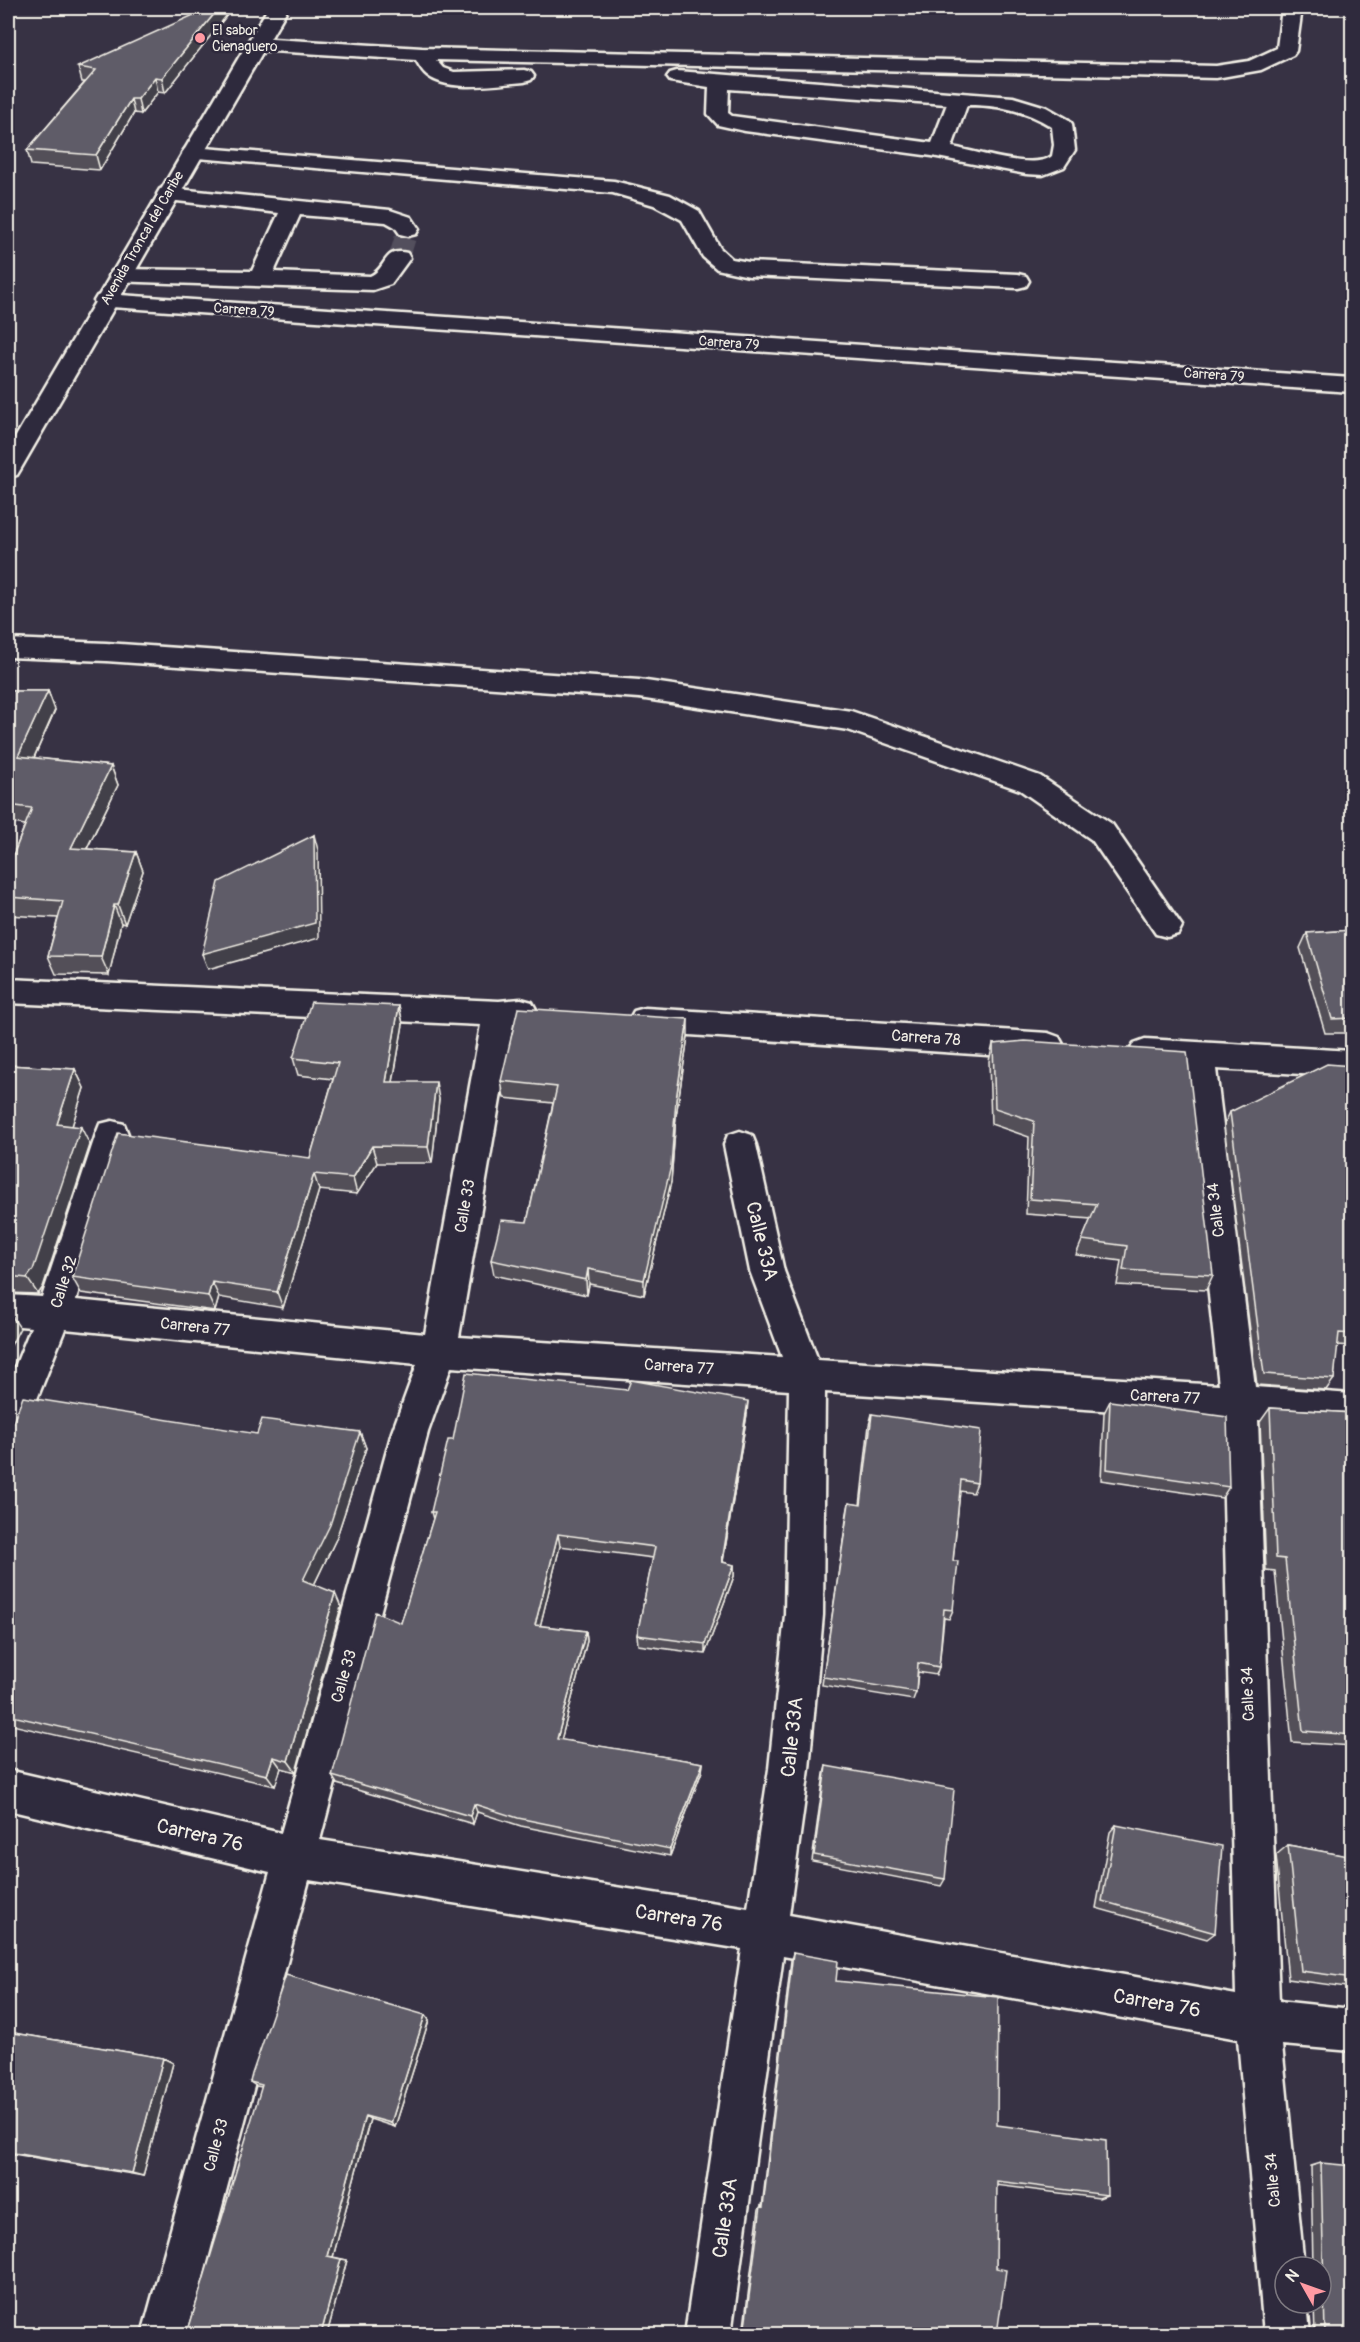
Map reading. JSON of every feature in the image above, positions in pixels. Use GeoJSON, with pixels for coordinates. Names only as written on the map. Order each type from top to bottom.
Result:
{"type":"FeatureCollection","features":[{"type":"Feature","properties":{"kind":"main road","name":"Avenida Troncal del Caribe"},"geometry":{"type":"LineString","coordinates":[[8,470],[278,8]]}},
{"type":"Feature","properties":{"kind":"main road"},"geometry":{"type":"LineString","coordinates":[[256,44],[422,54],[1216,72],[1254,66],[1286,51],[1292,8]]}},
{"type":"Feature","properties":{"kind":"main road"},"geometry":{"type":"LineString","coordinates":[[422,54],[435,72],[458,79],[599,73],[656,75],[719,82],[958,99],[981,98],[1033,107],[1062,124],[1065,149],[1058,163],[1029,168],[940,150],[725,121],[718,114],[719,82]]}},
{"type":"Feature","properties":{"kind":"main road"},"geometry":{"type":"LineString","coordinates":[[940,150],[958,99]]}},
{"type":"Feature","properties":{"kind":"main road"},"geometry":{"type":"LineString","coordinates":[[192,153],[614,188],[662,200],[692,216],[711,252],[725,264],[741,267],[1018,281]]}},
{"type":"Feature","properties":{"kind":"main road"},"geometry":{"type":"LineString","coordinates":[[168,194],[390,216],[403,222],[408,230]]}},
{"type":"Feature","properties":{"kind":"main road"},"geometry":{"type":"LineString","coordinates":[[260,278],[292,208]]}},
{"type":"Feature","properties":{"kind":"main road"},"geometry":{"type":"LineString","coordinates":[[120,276],[260,278],[373,283],[382,279],[399,258]]}},
{"type":"Feature","properties":{"kind":"main road","name":"Carrera 79"},"geometry":{"type":"LineString","coordinates":[[105,301],[1353,385]]}},
{"type":"Feature","properties":{"kind":"main road"},"geometry":{"type":"LineString","coordinates":[[8,648],[106,652],[639,689],[851,721],[1030,783],[1102,832],[1167,926]]}},
{"type":"Feature","properties":{"kind":"main road"},"geometry":{"type":"LineString","coordinates":[[8,991],[554,1013]]}},
{"type":"Feature","properties":{"kind":"main road","name":"Calle 33"},"geometry":{"type":"LineString","coordinates":[[165,2334],[410,1432],[439,1351],[499,1012]]}},
{"type":"Feature","properties":{"kind":"main road","name":"Carrera 78"},"geometry":{"type":"LineString","coordinates":[[612,1017],[1080,1048]]}},
{"type":"Feature","properties":{"kind":"main road"},"geometry":{"type":"LineString","coordinates":[[1116,1050],[1353,1064]]}},
{"type":"Feature","properties":{"kind":"main road","name":"Calle 34"},"geometry":{"type":"LineString","coordinates":[[1198,1055],[1239,1401],[1258,2021],[1287,2334]]}},
{"type":"Feature","properties":{"kind":"main road","name":"Calle 32"},"geometry":{"type":"LineString","coordinates":[[8,1427],[54,1313],[112,1134]]}},
{"type":"Feature","properties":{"kind":"main road","name":"Calle 33A"},"geometry":{"type":"LineString","coordinates":[[708,2334],[789,1770],[804,1615],[807,1376],[767,1271],[740,1145]]}},
{"type":"Feature","properties":{"kind":"main road","name":"Carrera 77"},"geometry":{"type":"LineString","coordinates":[[8,1310],[439,1351],[1353,1410]]}},
{"type":"Feature","properties":{"kind":"main road","name":"Carrera 76"},"geometry":{"type":"LineString","coordinates":[[8,1790],[295,1857],[767,1932],[1258,2021],[1353,2030]]}},
{"type":"Feature","properties":{"kind":"building"},"geometry":{"type":"Polygon","coordinates":[[[209,8],[219,8],[162,78],[155,77],[138,99],[131,99],[96,155],[27,150],[96,70],[78,67],[209,8]]]}},
{"type":"Feature","properties":{"kind":"building"},"geometry":{"type":"Polygon","coordinates":[[[8,691],[48,691],[18,756],[111,766],[71,848],[136,852],[118,905],[114,905],[101,957],[48,956],[63,901],[8,897],[8,868],[32,808],[8,805],[8,691]]]}},
{"type":"Feature","properties":{"kind":"building"},"geometry":{"type":"Polygon","coordinates":[[[314,835],[315,923],[202,954],[219,882],[314,835]]]}},
{"type":"Feature","properties":{"kind":"building"},"geometry":{"type":"Polygon","coordinates":[[[1353,930],[1353,1018],[1332,1019],[1307,933],[1353,930]]]}},
{"type":"Feature","properties":{"kind":"building"},"geometry":{"type":"Polygon","coordinates":[[[311,1002],[399,1006],[386,1082],[436,1082],[428,1147],[372,1146],[353,1178],[314,1174],[277,1292],[212,1282],[208,1296],[72,1277],[118,1133],[310,1158],[338,1063],[293,1058],[311,1002]]]}},
{"type":"Feature","properties":{"kind":"building"},"geometry":{"type":"Polygon","coordinates":[[[518,1008],[688,1019],[676,1100],[671,1166],[644,1280],[588,1269],[586,1280],[491,1260],[501,1220],[527,1222],[557,1087],[501,1081],[518,1008]]]}},
{"type":"Feature","properties":{"kind":"building"},"geometry":{"type":"Polygon","coordinates":[[[1025,1041],[1187,1052],[1213,1275],[1123,1270],[1127,1246],[1082,1240],[1097,1204],[1030,1199],[1034,1121],[995,1108],[993,1044],[1025,1041]]]}},
{"type":"Feature","properties":{"kind":"building"},"geometry":{"type":"Polygon","coordinates":[[[1327,1064],[1352,1066],[1353,1334],[1339,1333],[1334,1379],[1264,1374],[1230,1112],[1327,1064]]]}},
{"type":"Feature","properties":{"kind":"building"},"geometry":{"type":"Polygon","coordinates":[[[8,1065],[75,1069],[57,1124],[81,1127],[33,1270],[27,1278],[8,1276],[8,1065]]]}},
{"type":"Feature","properties":{"kind":"building"},"geometry":{"type":"Polygon","coordinates":[[[466,1373],[627,1390],[631,1380],[748,1401],[722,1562],[734,1565],[705,1644],[637,1635],[655,1547],[558,1534],[535,1625],[586,1631],[557,1739],[703,1763],[670,1849],[518,1818],[474,1804],[470,1816],[332,1776],[375,1612],[401,1623],[435,1512],[431,1512],[448,1440],[453,1440],[466,1373]]]}},
{"type":"Feature","properties":{"kind":"building"},"geometry":{"type":"Polygon","coordinates":[[[23,1397],[257,1434],[262,1419],[360,1432],[330,1525],[303,1580],[335,1593],[288,1761],[273,1757],[267,1775],[8,1715],[8,1426],[12,1425],[23,1397]]]}},
{"type":"Feature","properties":{"kind":"building"},"geometry":{"type":"Polygon","coordinates":[[[1110,1401],[1227,1417],[1229,1487],[1107,1469],[1110,1401]]]}},
{"type":"Feature","properties":{"kind":"building"},"geometry":{"type":"Polygon","coordinates":[[[1270,1408],[1353,1413],[1353,1735],[1303,1731],[1285,1559],[1276,1558],[1270,1408]]]}},
{"type":"Feature","properties":{"kind":"building"},"geometry":{"type":"Polygon","coordinates":[[[872,1414],[981,1430],[977,1483],[961,1480],[953,1561],[958,1561],[953,1610],[944,1609],[939,1667],[918,1663],[916,1692],[823,1677],[849,1503],[861,1505],[872,1414]]]}},
{"type":"Feature","properties":{"kind":"building"},"geometry":{"type":"Polygon","coordinates":[[[826,1766],[954,1789],[945,1879],[814,1855],[826,1766]]]}},
{"type":"Feature","properties":{"kind":"building"},"geometry":{"type":"Polygon","coordinates":[[[1116,1825],[1222,1846],[1215,1933],[1102,1901],[1116,1825]]]}},
{"type":"Feature","properties":{"kind":"building"},"geometry":{"type":"Polygon","coordinates":[[[1288,1845],[1353,1857],[1353,1978],[1301,1971],[1288,1845]]]}},
{"type":"Feature","properties":{"kind":"building"},"geometry":{"type":"Polygon","coordinates":[[[793,1953],[838,1961],[836,1981],[998,1997],[997,2125],[1106,2140],[1107,2195],[997,2181],[996,2268],[1006,2270],[997,2334],[744,2334],[761,2206],[763,2207],[793,1953]]]}},
{"type":"Feature","properties":{"kind":"building"},"geometry":{"type":"Polygon","coordinates":[[[286,1975],[425,2015],[391,2123],[365,2116],[327,2256],[341,2259],[321,2334],[187,2334],[262,2085],[250,2082],[252,2074],[286,1975]]]}},
{"type":"Feature","properties":{"kind":"building"},"geometry":{"type":"Polygon","coordinates":[[[8,2032],[163,2058],[132,2173],[8,2152],[8,2032]]]}},
{"type":"Feature","properties":{"kind":"building"},"geometry":{"type":"Polygon","coordinates":[[[1321,2163],[1353,2166],[1353,2334],[1325,2334],[1325,2315],[1333,2315],[1333,2255],[1323,2255],[1321,2163]]]}},
{"type":"Feature","properties":{"kind":"tunnel"},"geometry":{"type":"LineString","coordinates":[[399,258],[408,229]]}},
{"type":"Feature","properties":{"kind":"place","name":"El sabor Cienaguero"},"geometry":{"type":"Point","coordinates":[200,38]}}]}
